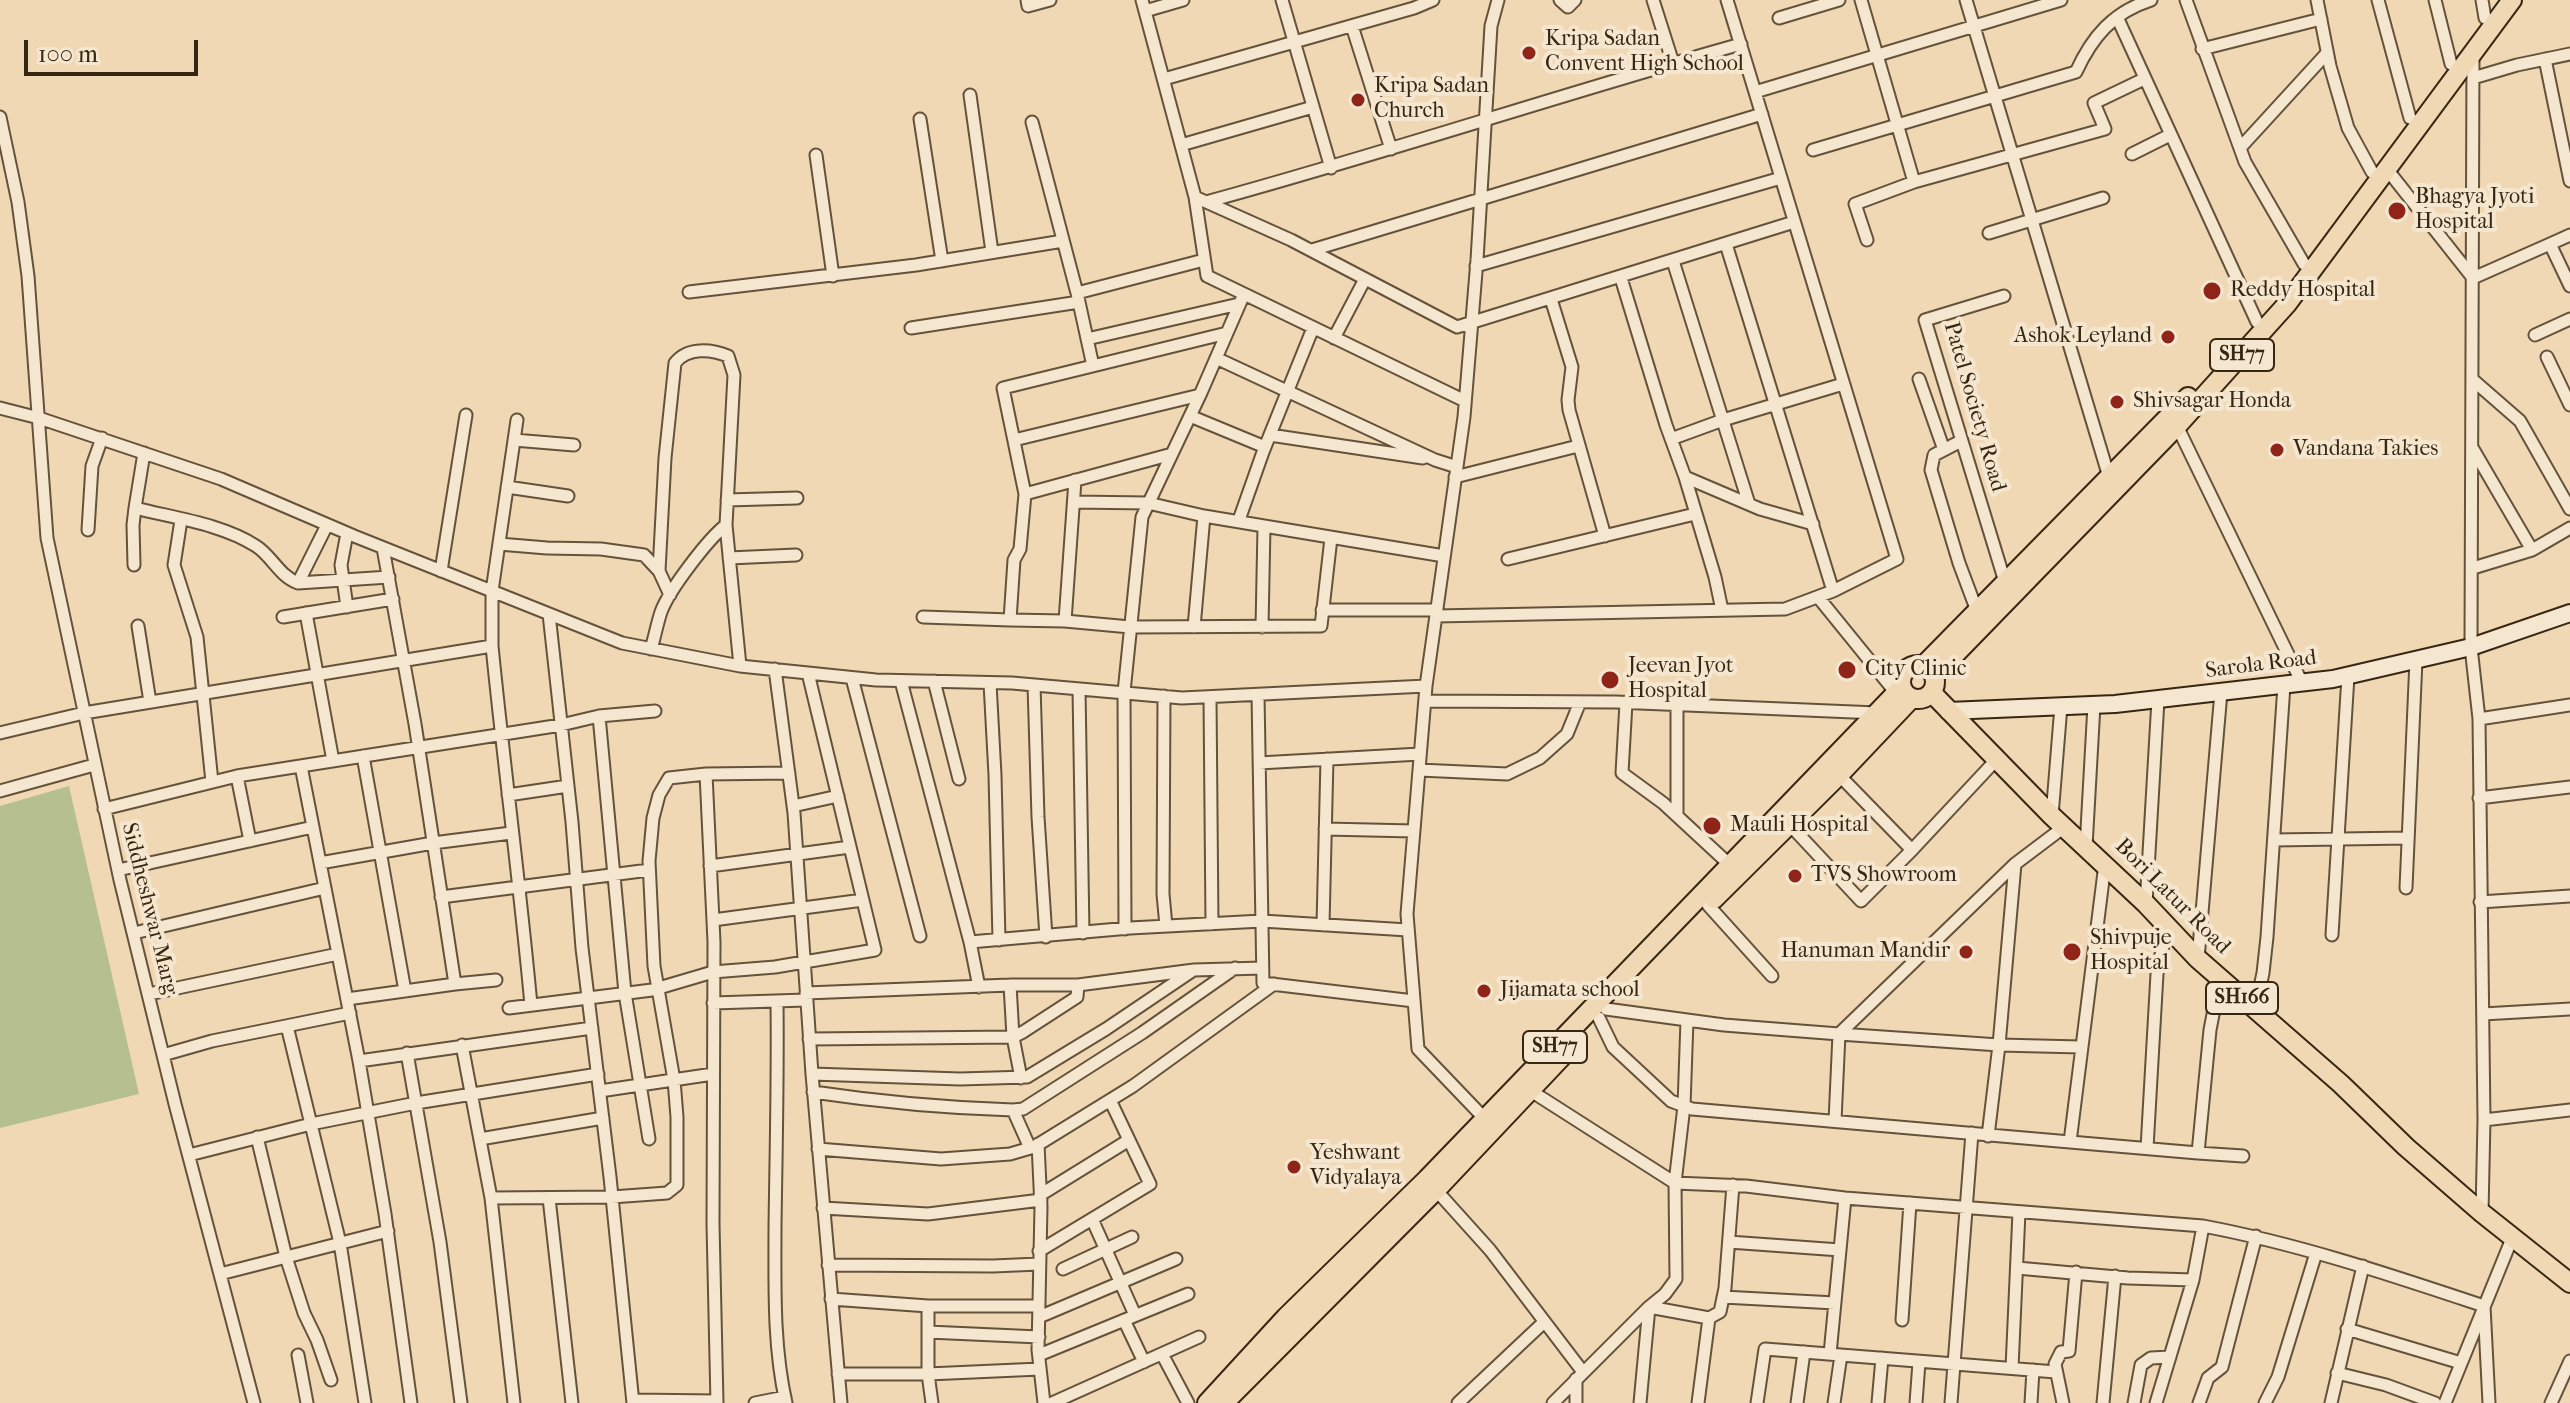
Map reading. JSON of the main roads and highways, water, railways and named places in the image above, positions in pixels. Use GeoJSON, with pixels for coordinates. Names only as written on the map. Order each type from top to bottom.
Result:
{"type":"FeatureCollection","features":[{"type":"Feature","properties":{"kind":"main road","name":"SH77"},"geometry":{"type":"LineString","coordinates":[[1930,678],[2177,426],[2287,304],[2379,170],[2410,118],[2451,64],[2484,9],[2498,0]]}},
{"type":"Feature","properties":{"kind":"main road","name":"SH77"},"geometry":{"type":"LineString","coordinates":[[1207,1403],[1286,1317],[1485,1119],[1877,713],[1903,693],[1926,698],[1930,678],[1977,611],[2257,322],[2512,0]]}},
{"type":"Feature","properties":{"kind":"main road","name":"Sarola Road"},"geometry":{"type":"LineString","coordinates":[[1948,711],[2158,700],[2348,676],[2471,647],[2570,613]]}},
{"type":"Feature","properties":{"kind":"main road","name":"SH77"},"geometry":{"type":"LineString","coordinates":[[1224,1403],[1436,1190],[1602,1013],[1839,775],[1903,693],[1900,678],[1905,670],[1914,665],[1930,678]]}},
{"type":"Feature","properties":{"kind":"main road","name":"Bori Latur Road"},"geometry":{"type":"LineString","coordinates":[[1930,678],[1948,711],[2146,904],[2198,959],[2341,1084],[2406,1147],[2570,1283]]}},
{"type":"Feature","properties":{"kind":"place","name":"Kripa Sadan Convent High School"},"geometry":{"type":"Point","coordinates":[1529,53]}},
{"type":"Feature","properties":{"kind":"place","name":"Kripa Sadan Church"},"geometry":{"type":"Point","coordinates":[1358,100]}},
{"type":"Feature","properties":{"kind":"place","name":"Bhagya Jyoti Hospital"},"geometry":{"type":"Point","coordinates":[2397,211]}},
{"type":"Feature","properties":{"kind":"place","name":"Reddy Hospital"},"geometry":{"type":"Point","coordinates":[2212,291]}},
{"type":"Feature","properties":{"kind":"place","name":"Ashok Leyland"},"geometry":{"type":"Point","coordinates":[2168,337]}},
{"type":"Feature","properties":{"kind":"place","name":"Shivsagar Honda"},"geometry":{"type":"Point","coordinates":[2117,402]}},
{"type":"Feature","properties":{"kind":"place","name":"Vandana Takies"},"geometry":{"type":"Point","coordinates":[2277,450]}},
{"type":"Feature","properties":{"kind":"place","name":"City Clinic"},"geometry":{"type":"Point","coordinates":[1847,670]}},
{"type":"Feature","properties":{"kind":"place","name":"Jeevan Jyot Hospital"},"geometry":{"type":"Point","coordinates":[1610,680]}},
{"type":"Feature","properties":{"kind":"place","name":"Mauli Hospital"},"geometry":{"type":"Point","coordinates":[1712,826]}},
{"type":"Feature","properties":{"kind":"place","name":"TVS Showroom"},"geometry":{"type":"Point","coordinates":[1795,876]}},
{"type":"Feature","properties":{"kind":"place","name":"Hanuman Mandir"},"geometry":{"type":"Point","coordinates":[1966,952]}},
{"type":"Feature","properties":{"kind":"place","name":"Shivpuje Hospital"},"geometry":{"type":"Point","coordinates":[2072,952]}},
{"type":"Feature","properties":{"kind":"place","name":"Jijamata school"},"geometry":{"type":"Point","coordinates":[1484,991]}},
{"type":"Feature","properties":{"kind":"place","name":"Yeshwant Vidyalaya"},"geometry":{"type":"Point","coordinates":[1294,1167]}}]}
